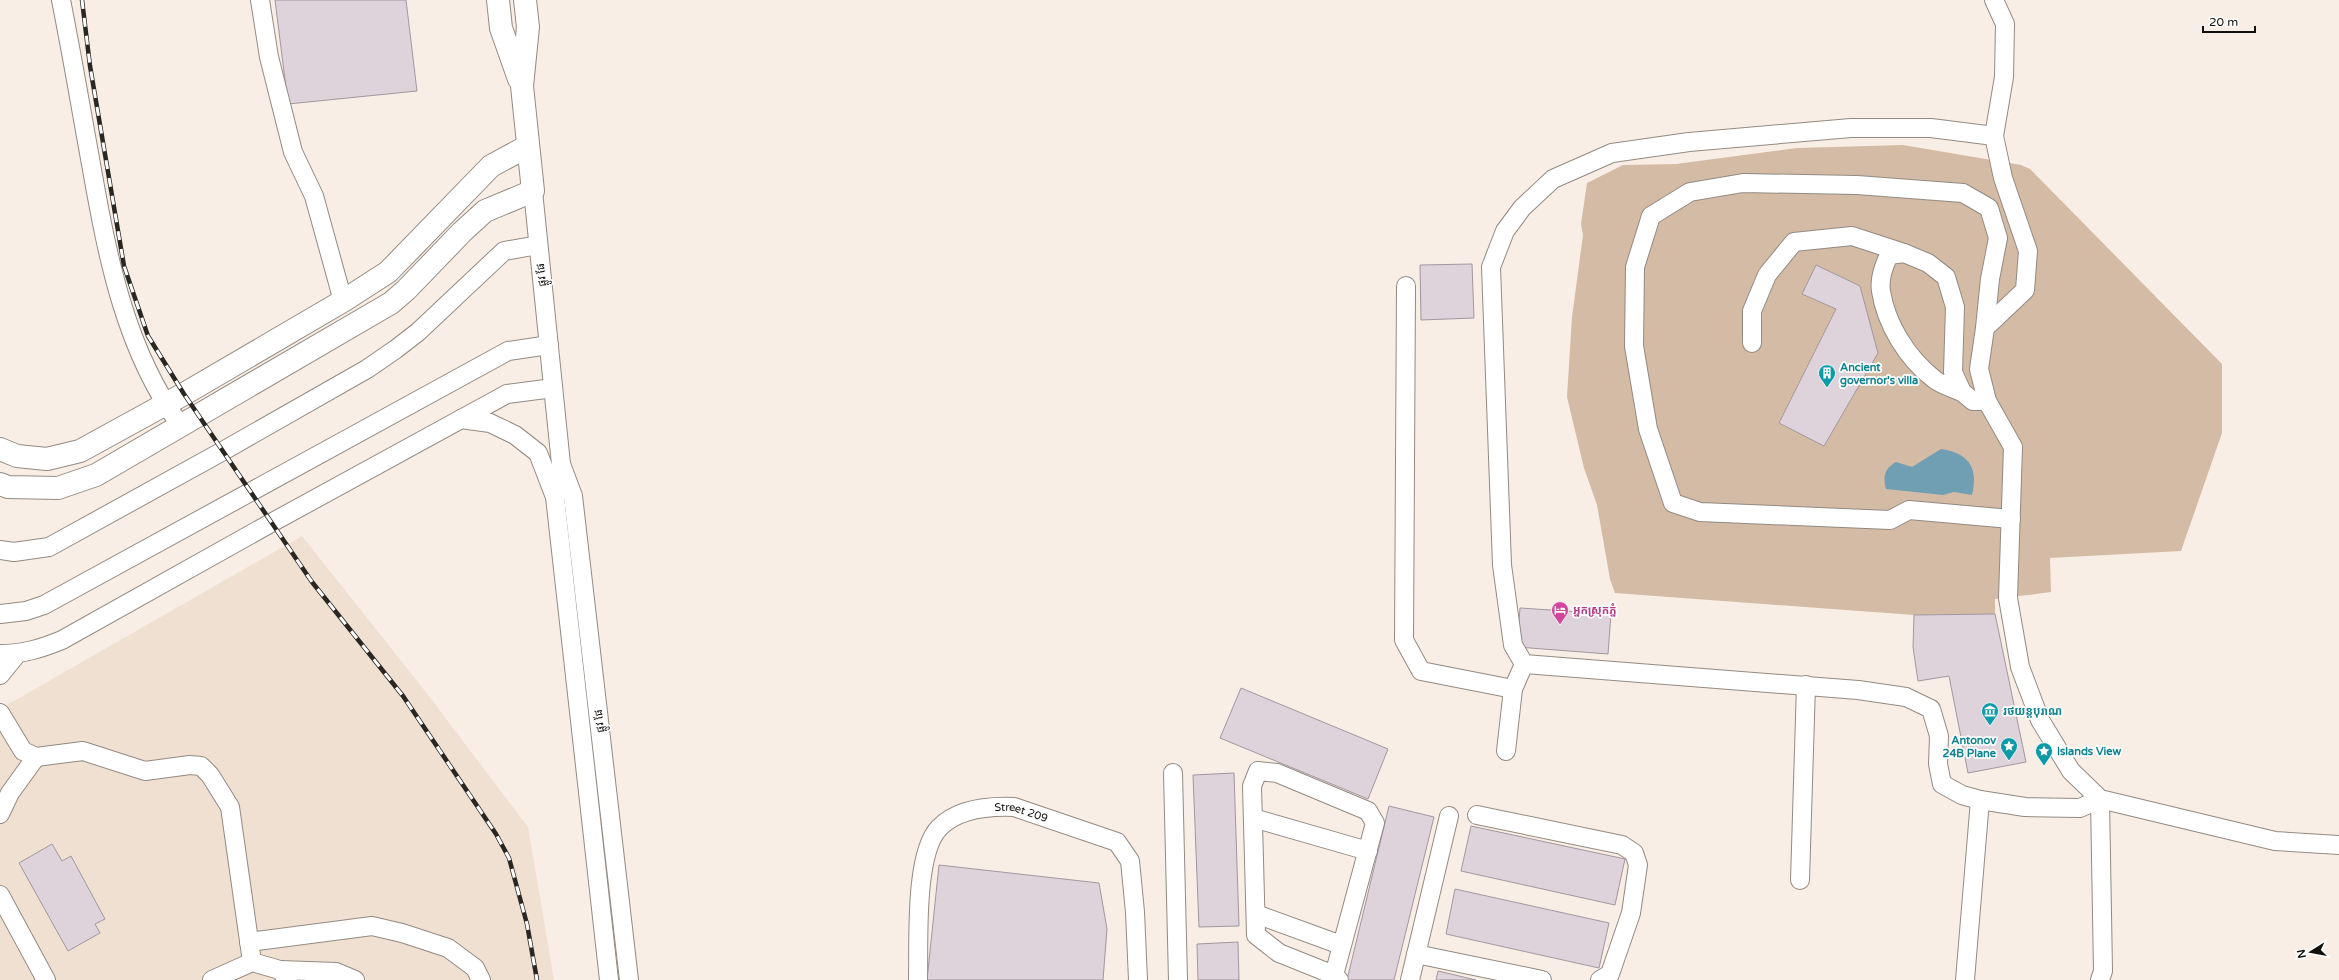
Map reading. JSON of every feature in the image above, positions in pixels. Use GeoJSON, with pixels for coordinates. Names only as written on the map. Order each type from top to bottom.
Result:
{"type":"FeatureCollection","features":[{"type":"Feature","properties":{"kind":"main road","name":"ផ្លូវ ផែ"},"geometry":{"type":"LineString","coordinates":[[498,0],[501,28],[522,86]]}},
{"type":"Feature","properties":{"kind":"main road","name":"ផ្លូវ ផែ"},"geometry":{"type":"LineString","coordinates":[[525,0],[528,27],[522,86],[533,191]]}},
{"type":"Feature","properties":{"kind":"main road"},"geometry":{"type":"LineString","coordinates":[[0,449],[17,456],[46,459],[80,451],[343,302],[388,272],[491,166],[528,146]]}},
{"type":"Feature","properties":{"kind":"main road"},"geometry":{"type":"LineString","coordinates":[[0,484],[8,487],[58,488],[96,475],[391,303],[406,290],[462,232],[485,212],[533,191]]}},
{"type":"Feature","properties":{"kind":"street"},"geometry":{"type":"LineString","coordinates":[[60,0],[105,243],[134,341],[145,369],[164,404],[181,426]]}},
{"type":"Feature","properties":{"kind":"street"},"geometry":{"type":"LineString","coordinates":[[260,0],[269,57],[293,152],[314,196],[343,302]]}},
{"type":"Feature","properties":{"kind":"street"},"geometry":{"type":"LineString","coordinates":[[1985,328],[2025,290],[2028,251],[2003,178],[1994,136],[2004,77],[2005,24],[1994,0]]}},
{"type":"Feature","properties":{"kind":"street"},"geometry":{"type":"LineString","coordinates":[[1524,664],[1513,645],[1502,565],[1491,268],[1505,231],[1522,208],[1553,179],[1612,153],[1689,142],[1851,128],[1931,128],[1994,136]]}},
{"type":"Feature","properties":{"kind":"street"},"geometry":{"type":"LineString","coordinates":[[2011,519],[1909,510],[1890,520],[1700,512],[1673,503],[1648,429],[1636,354],[1635,267],[1651,216],[1690,192],[1743,183],[1857,185],[1963,193],[1989,208],[1998,238],[1990,279],[1979,369],[1987,401],[2013,448],[2011,519],[2008,598],[2020,667],[2040,720],[2071,771],[2100,799],[2275,841],[2339,845]]}},
{"type":"Feature","properties":{"kind":"street","name":"ផ្លូវ ផែ"},"geometry":{"type":"LineString","coordinates":[[533,191],[561,464],[572,496],[629,980]]}},
{"type":"Feature","properties":{"kind":"street"},"geometry":{"type":"LineString","coordinates":[[1752,343],[1752,311],[1767,275],[1794,242],[1852,236],[1904,253],[1928,263],[1946,277],[1954,307],[1953,372],[1962,392]]}},
{"type":"Feature","properties":{"kind":"street"},"geometry":{"type":"LineString","coordinates":[[0,550],[14,552],[49,547],[236,444],[367,369],[396,349],[418,332],[504,251],[538,245]]}},
{"type":"Feature","properties":{"kind":"street"},"geometry":{"type":"LineString","coordinates":[[1904,253],[1889,255],[1882,271],[1880,290],[1891,327],[1909,353],[1934,379],[1962,392],[1973,401],[1987,401]]}},
{"type":"Feature","properties":{"kind":"street"},"geometry":{"type":"LineString","coordinates":[[1406,286],[1404,640],[1421,671],[1513,689]]}},
{"type":"Feature","properties":{"kind":"street"},"geometry":{"type":"LineString","coordinates":[[0,614],[26,611],[44,605],[508,351],[548,345]]}},
{"type":"Feature","properties":{"kind":"street"},"geometry":{"type":"LineString","coordinates":[[0,675],[9,654],[37,651],[62,640],[507,394],[553,388]]}},
{"type":"Feature","properties":{"kind":"street"},"geometry":{"type":"LineString","coordinates":[[461,419],[490,423],[516,435],[538,453],[555,497]]}},
{"type":"Feature","properties":{"kind":"street","name":"ផ្លូវ ផែ"},"geometry":{"type":"LineString","coordinates":[[561,464],[555,497],[609,980]]}},
{"type":"Feature","properties":{"kind":"street"},"geometry":{"type":"LineString","coordinates":[[1524,664],[1806,685],[1906,696],[1931,710],[1940,736],[1938,764],[1942,784],[1962,795],[1980,800],[2052,808],[2080,808],[2100,799]]}},
{"type":"Feature","properties":{"kind":"street"},"geometry":{"type":"LineString","coordinates":[[1506,751],[1513,689],[1524,664]]}},
{"type":"Feature","properties":{"kind":"street"},"geometry":{"type":"LineString","coordinates":[[1800,880],[1806,685]]}},
{"type":"Feature","properties":{"kind":"street"},"geometry":{"type":"LineString","coordinates":[[0,712],[23,751],[36,757],[83,751],[145,771],[190,765],[201,766],[210,775],[230,807],[252,962]]}},
{"type":"Feature","properties":{"kind":"street"},"geometry":{"type":"LineString","coordinates":[[0,814],[10,793],[36,757]]}},
{"type":"Feature","properties":{"kind":"street"},"geometry":{"type":"LineString","coordinates":[[1258,771],[1277,773],[1368,811],[1375,823],[1368,851],[1341,945],[1336,978],[1279,953],[1256,935],[1252,786],[1258,771]]}},
{"type":"Feature","properties":{"kind":"street"},"geometry":{"type":"LineString","coordinates":[[1173,773],[1178,980]]}},
{"type":"Feature","properties":{"kind":"street"},"geometry":{"type":"LineString","coordinates":[[2100,799],[2103,971],[2100,980]]}},
{"type":"Feature","properties":{"kind":"street"},"geometry":{"type":"LineString","coordinates":[[1965,980],[1980,800]]}},
{"type":"Feature","properties":{"kind":"street","name":"Street 209"},"geometry":{"type":"LineString","coordinates":[[918,980],[921,877],[925,857],[932,837],[951,818],[965,813],[997,806],[1014,807],[1117,842],[1130,861],[1135,912],[1138,980]]}},
{"type":"Feature","properties":{"kind":"street"},"geometry":{"type":"LineString","coordinates":[[1477,815],[1622,845],[1634,853],[1638,865],[1631,913],[1610,974],[1600,980]]}},
{"type":"Feature","properties":{"kind":"street"},"geometry":{"type":"LineString","coordinates":[[1410,980],[1448,816]]}},
{"type":"Feature","properties":{"kind":"street"},"geometry":{"type":"LineString","coordinates":[[1253,818],[1368,851]]}},
{"type":"Feature","properties":{"kind":"street"},"geometry":{"type":"LineString","coordinates":[[0,895],[46,980]]}},
{"type":"Feature","properties":{"kind":"street"},"geometry":{"type":"LineString","coordinates":[[1256,914],[1341,945]]}},
{"type":"Feature","properties":{"kind":"street"},"geometry":{"type":"LineString","coordinates":[[249,942],[372,926],[402,933],[448,948],[474,968],[482,980]]}},
{"type":"Feature","properties":{"kind":"street"},"geometry":{"type":"LineString","coordinates":[[1416,954],[1542,980]]}},
{"type":"Feature","properties":{"kind":"street"},"geometry":{"type":"LineString","coordinates":[[212,980],[252,962],[284,975],[336,972],[355,980]]}},
{"type":"Feature","properties":{"kind":"shaded area"},"geometry":{"type":"Polygon","coordinates":[[[1903,145],[2021,165],[2030,169],[2222,364],[2222,433],[2181,551],[2050,558],[2051,592],[1995,599],[1995,614],[1914,615],[1615,593],[1610,579],[1597,505],[1584,468],[1567,397],[1572,317],[1583,235],[1581,224],[1587,183],[1623,165],[1676,164],[1797,148],[1903,145]]]}},
{"type":"Feature","properties":{"kind":"shaded area"},"geometry":{"type":"Polygon","coordinates":[[[302,536],[425,691],[528,827],[554,980],[0,980],[0,709],[302,536]]]}},
{"type":"Feature","properties":{"kind":"water"},"geometry":{"type":"Polygon","coordinates":[[[1941,449],[1958,454],[1965,458],[1969,463],[1974,477],[1972,495],[1954,492],[1943,495],[1886,489],[1885,473],[1889,467],[1896,462],[1912,467],[1941,449]]]}},
{"type":"Feature","properties":{"kind":"building"},"geometry":{"type":"Polygon","coordinates":[[[275,0],[406,0],[417,91],[288,104],[275,0]]]}},
{"type":"Feature","properties":{"kind":"building"},"geometry":{"type":"Polygon","coordinates":[[[1472,264],[1474,318],[1421,320],[1420,265],[1472,264]]]}},
{"type":"Feature","properties":{"kind":"building","name":"Ancient governor's villa"},"geometry":{"type":"Polygon","coordinates":[[[1816,265],[1860,286],[1878,353],[1824,446],[1779,423],[1836,309],[1802,294],[1816,265]]]}},
{"type":"Feature","properties":{"kind":"building"},"geometry":{"type":"Polygon","coordinates":[[[1520,608],[1611,614],[1608,654],[1517,647],[1520,608]]]}},
{"type":"Feature","properties":{"kind":"building"},"geometry":{"type":"Polygon","coordinates":[[[1995,614],[2026,762],[1968,773],[1949,676],[1918,681],[1913,647],[1914,615],[1995,614]]]}},
{"type":"Feature","properties":{"kind":"building"},"geometry":{"type":"Polygon","coordinates":[[[1241,688],[1388,749],[1368,799],[1220,738],[1241,688]]]}},
{"type":"Feature","properties":{"kind":"building"},"geometry":{"type":"Polygon","coordinates":[[[1234,773],[1239,926],[1199,927],[1193,775],[1234,773]]]}},
{"type":"Feature","properties":{"kind":"building"},"geometry":{"type":"Polygon","coordinates":[[[1389,806],[1434,817],[1394,980],[1347,980],[1389,806]]]}},
{"type":"Feature","properties":{"kind":"building"},"geometry":{"type":"Polygon","coordinates":[[[1471,826],[1625,859],[1615,905],[1461,871],[1471,826]]]}},
{"type":"Feature","properties":{"kind":"building"},"geometry":{"type":"Polygon","coordinates":[[[52,844],[62,861],[71,856],[105,919],[95,924],[100,933],[68,951],[19,863],[52,844]]]}},
{"type":"Feature","properties":{"kind":"building"},"geometry":{"type":"Polygon","coordinates":[[[939,865],[1099,883],[1107,929],[1103,980],[927,980],[939,865]]]}},
{"type":"Feature","properties":{"kind":"building"},"geometry":{"type":"Polygon","coordinates":[[[1455,889],[1609,923],[1599,968],[1446,934],[1455,889]]]}},
{"type":"Feature","properties":{"kind":"building"},"geometry":{"type":"Polygon","coordinates":[[[1238,942],[1239,980],[1198,980],[1197,944],[1238,942]]]}},
{"type":"Feature","properties":{"kind":"building"},"geometry":{"type":"Polygon","coordinates":[[[1438,971],[1476,980],[1436,980],[1438,971]]]}},
{"type":"Feature","properties":{"kind":"railway"},"geometry":{"type":"LineString","coordinates":[[82,0],[90,66],[124,266],[148,336],[184,394],[312,582],[403,696],[496,834],[509,858],[527,924],[537,980]]}},
{"type":"Feature","properties":{"kind":"place","name":"Ancient governor's villa"},"geometry":{"type":"Point","coordinates":[1827,388]}},
{"type":"Feature","properties":{"kind":"place","name":"អ្នកស្រុកភ្នំ"},"geometry":{"type":"Point","coordinates":[1560,625]}},
{"type":"Feature","properties":{"kind":"place","name":"រថយន្តបុរាណ"},"geometry":{"type":"Point","coordinates":[1990,726]}},
{"type":"Feature","properties":{"kind":"place","name":"Antonov 24B Plane"},"geometry":{"type":"Point","coordinates":[2009,761]}},
{"type":"Feature","properties":{"kind":"place","name":"Islands View"},"geometry":{"type":"Point","coordinates":[2044,766]}}]}
